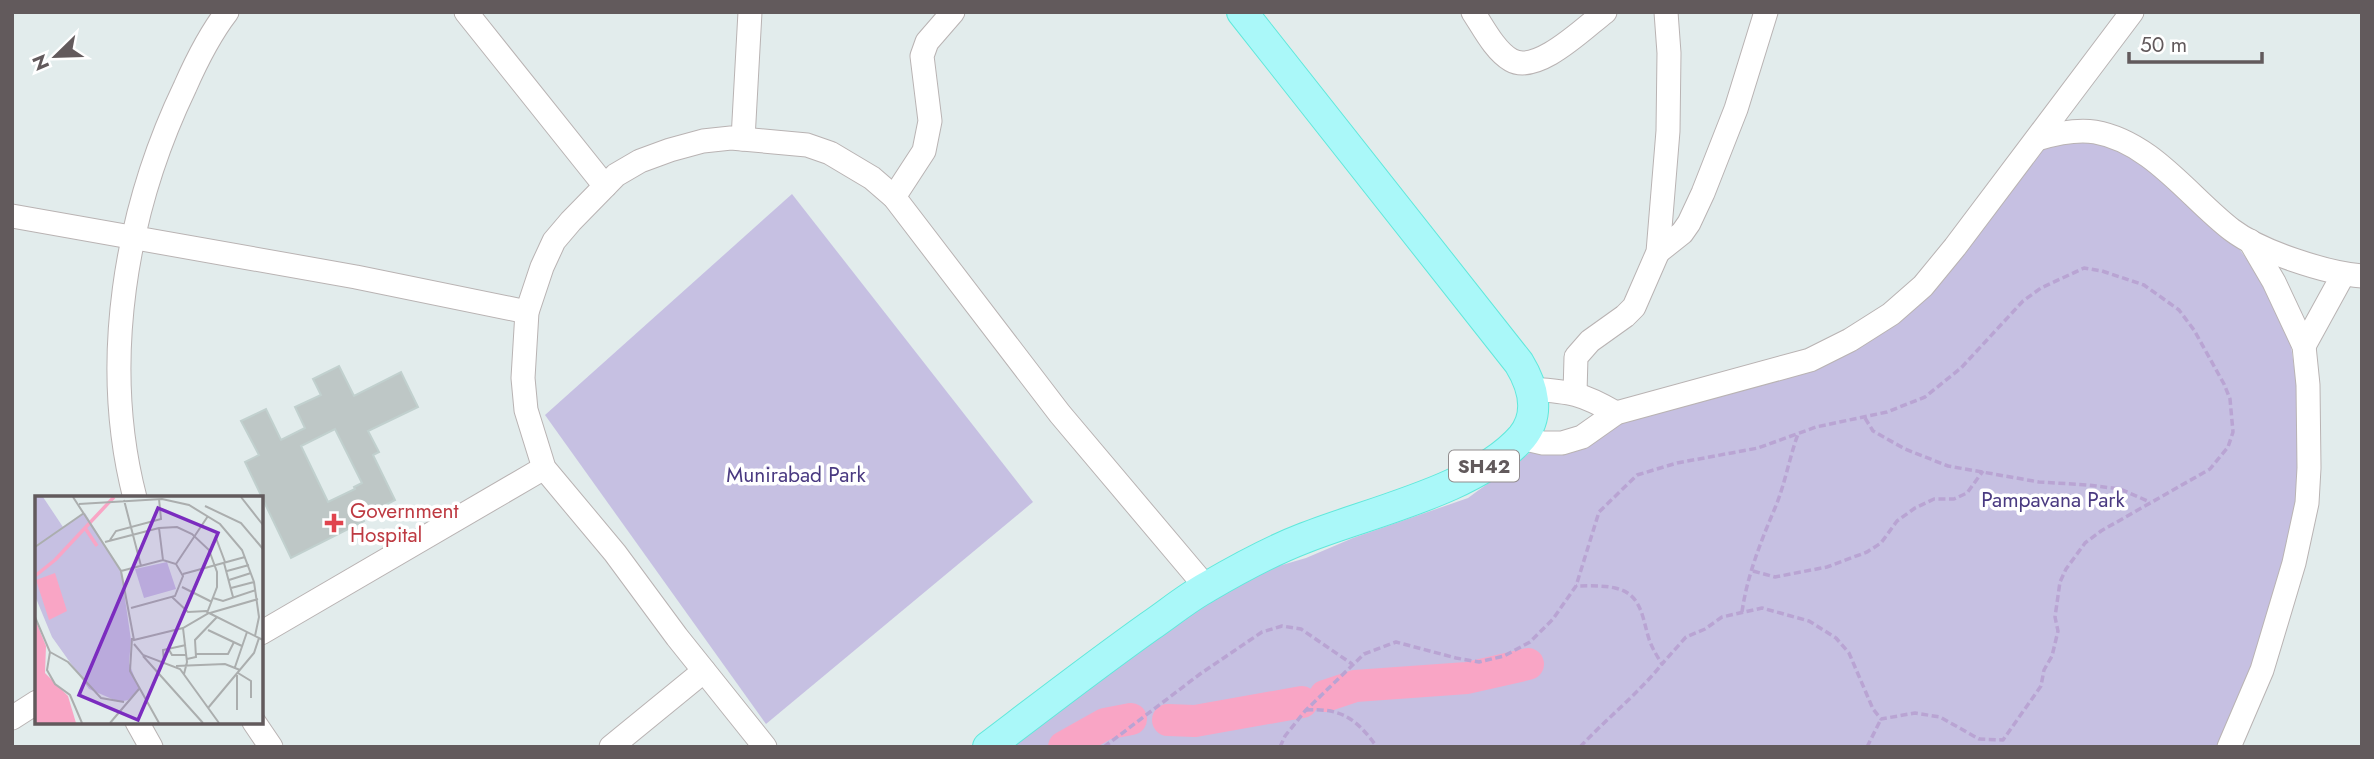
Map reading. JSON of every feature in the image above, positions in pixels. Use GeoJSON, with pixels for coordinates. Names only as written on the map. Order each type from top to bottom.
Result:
{"type":"FeatureCollection","features":[{"type":"Feature","properties":{"kind":"main road"},"geometry":{"type":"LineString","coordinates":[[1242,12],[1503,340],[1519,363],[1532,390]]}},
{"type":"Feature","properties":{"kind":"main road","name":"SH42"},"geometry":{"type":"LineString","coordinates":[[988,747],[1206,587],[1299,540],[1450,486],[1475,473],[1521,438],[1534,414],[1532,390]]}},
{"type":"Feature","properties":{"kind":"street"},"geometry":{"type":"LineString","coordinates":[[134,496],[125,459],[118,387],[126,277],[134,238],[165,128],[192,72],[227,12]]}},
{"type":"Feature","properties":{"kind":"street"},"geometry":{"type":"LineString","coordinates":[[466,12],[605,186]]}},
{"type":"Feature","properties":{"kind":"street"},"geometry":{"type":"LineString","coordinates":[[743,139],[750,12]]}},
{"type":"Feature","properties":{"kind":"street"},"geometry":{"type":"LineString","coordinates":[[894,197],[924,151],[930,121],[922,56],[927,42],[953,12]]}},
{"type":"Feature","properties":{"kind":"street"},"geometry":{"type":"LineString","coordinates":[[1473,12],[1496,46],[1511,60],[1527,64],[1542,60],[1605,12]]}},
{"type":"Feature","properties":{"kind":"street"},"geometry":{"type":"LineString","coordinates":[[1575,393],[1576,357],[1590,341],[1634,307],[1658,252],[1668,131],[1670,53],[1666,12]]}},
{"type":"Feature","properties":{"kind":"street"},"geometry":{"type":"LineString","coordinates":[[1658,252],[1682,233],[1703,193],[1736,109],[1766,12]]}},
{"type":"Feature","properties":{"kind":"street"},"geometry":{"type":"LineString","coordinates":[[1521,438],[1542,443],[1562,443],[1581,437],[1616,413],[1810,360],[1850,340],[1891,314],[1923,286],[2132,12]]}},
{"type":"Feature","properties":{"kind":"street"},"geometry":{"type":"LineString","coordinates":[[2037,139],[2053,134],[2094,132],[2136,148],[2250,241],[2270,251],[2352,275],[2304,346]]}},
{"type":"Feature","properties":{"kind":"street"},"geometry":{"type":"LineString","coordinates":[[765,747],[615,553],[544,468],[526,410],[523,378],[527,312],[554,241],[615,175],[640,161],[670,150],[703,141],[743,139],[807,145],[830,153],[872,178],[894,197],[1060,414],[1206,587]]}},
{"type":"Feature","properties":{"kind":"street"},"geometry":{"type":"LineString","coordinates":[[12,216],[356,277],[527,312]]}},
{"type":"Feature","properties":{"kind":"street"},"geometry":{"type":"LineString","coordinates":[[2230,747],[2262,670],[2294,563],[2307,503],[2309,410],[2304,346],[2274,282],[2250,241]]}},
{"type":"Feature","properties":{"kind":"street"},"geometry":{"type":"LineString","coordinates":[[1532,390],[1575,393],[1616,413]]}},
{"type":"Feature","properties":{"kind":"street"},"geometry":{"type":"LineString","coordinates":[[262,632],[544,468]]}},
{"type":"Feature","properties":{"kind":"street"},"geometry":{"type":"LineString","coordinates":[[611,747],[704,671]]}},
{"type":"Feature","properties":{"kind":"street"},"geometry":{"type":"LineString","coordinates":[[12,718],[35,703]]}},
{"type":"Feature","properties":{"kind":"street"},"geometry":{"type":"LineString","coordinates":[[138,724],[151,747]]}},
{"type":"Feature","properties":{"kind":"street"},"geometry":{"type":"LineString","coordinates":[[255,724],[271,747]]}},
{"type":"Feature","properties":{"kind":"path"},"geometry":{"type":"LineString","coordinates":[[1280,747],[1284,736],[1305,710],[1364,654],[1396,642],[1479,662],[1504,656],[1530,642],[1553,619],[1576,586],[1599,512],[1637,475],[1677,463],[1758,448],[1816,427],[1865,418],[1925,397],[1961,368],[2023,301],[2041,288],[2084,268],[2144,285],[2179,310],[2194,330],[2230,399],[2232,432],[2228,447],[2218,461],[2188,484],[2150,502],[2085,543],[2066,569],[2057,594],[2057,631],[2052,656],[2044,670],[2041,686],[2003,740],[1979,739],[1940,717],[1915,713],[1881,719]]}},
{"type":"Feature","properties":{"kind":"path"},"geometry":{"type":"LineString","coordinates":[[1865,418],[1873,431],[1905,449],[1948,466],[2039,482],[2120,489],[2150,502]]}},
{"type":"Feature","properties":{"kind":"path"},"geometry":{"type":"LineString","coordinates":[[1742,612],[1745,589],[1766,525],[1783,486],[1787,464],[1798,433]]}},
{"type":"Feature","properties":{"kind":"path"},"geometry":{"type":"LineString","coordinates":[[1752,571],[1775,577],[1827,567],[1867,552],[1881,543],[1897,521],[1914,508],[1934,499],[1954,499],[1967,493],[1983,471]]}},
{"type":"Feature","properties":{"kind":"path"},"geometry":{"type":"LineString","coordinates":[[1576,586],[1612,587],[1626,591],[1636,600],[1644,615],[1650,644],[1661,664]]}},
{"type":"Feature","properties":{"kind":"path"},"geometry":{"type":"LineString","coordinates":[[1580,747],[1611,714],[1644,686],[1686,637],[1723,617],[1762,608],[1809,621],[1836,638],[1849,653],[1873,709],[1881,719]]}},
{"type":"Feature","properties":{"kind":"path"},"geometry":{"type":"LineString","coordinates":[[1104,747],[1199,674],[1262,632],[1282,626],[1301,629],[1352,664]]}},
{"type":"Feature","properties":{"kind":"path"},"geometry":{"type":"LineString","coordinates":[[1305,710],[1337,711],[1365,730],[1377,747]]}},
{"type":"Feature","properties":{"kind":"path"},"geometry":{"type":"LineString","coordinates":[[1867,747],[1881,719]]}},
{"type":"Feature","properties":{"kind":"green space","name":"Pampavana Park"},"geometry":{"type":"Polygon","coordinates":[[[2037,139],[2116,139],[2209,208],[2268,288],[2291,346],[2309,468],[2294,563],[2229,747],[988,747],[1206,587],[1306,558],[1353,538],[1468,498],[1543,443],[1616,413],[1768,372],[1891,314],[2037,139]]]}},
{"type":"Feature","properties":{"kind":"green space","name":"Munirabad Park"},"geometry":{"type":"Polygon","coordinates":[[[792,194],[1033,502],[766,724],[545,415],[792,194]]]}},
{"type":"Feature","properties":{"kind":"building"},"geometry":{"type":"Polygon","coordinates":[[[339,366],[354,396],[401,372],[418,407],[368,431],[379,452],[373,455],[395,500],[362,517],[364,521],[291,558],[245,462],[259,455],[241,421],[266,409],[281,440],[305,428],[295,407],[321,395],[313,379],[339,366]],[[335,429],[301,446],[328,502],[355,489],[354,487],[362,483],[335,429]]]}},
{"type":"Feature","properties":{"kind":"waterway"},"geometry":{"type":"LineString","coordinates":[[1325,696],[1355,686],[1467,678],[1528,664]]}},
{"type":"Feature","properties":{"kind":"waterway"},"geometry":{"type":"LineString","coordinates":[[1168,720],[1195,721],[1302,702]]}},
{"type":"Feature","properties":{"kind":"waterway"},"geometry":{"type":"LineString","coordinates":[[1064,747],[1105,724],[1131,719]]}},
{"type":"Feature","properties":{"kind":"place","name":"Government Hospital"},"geometry":{"type":"Point","coordinates":[334,523]}}]}
